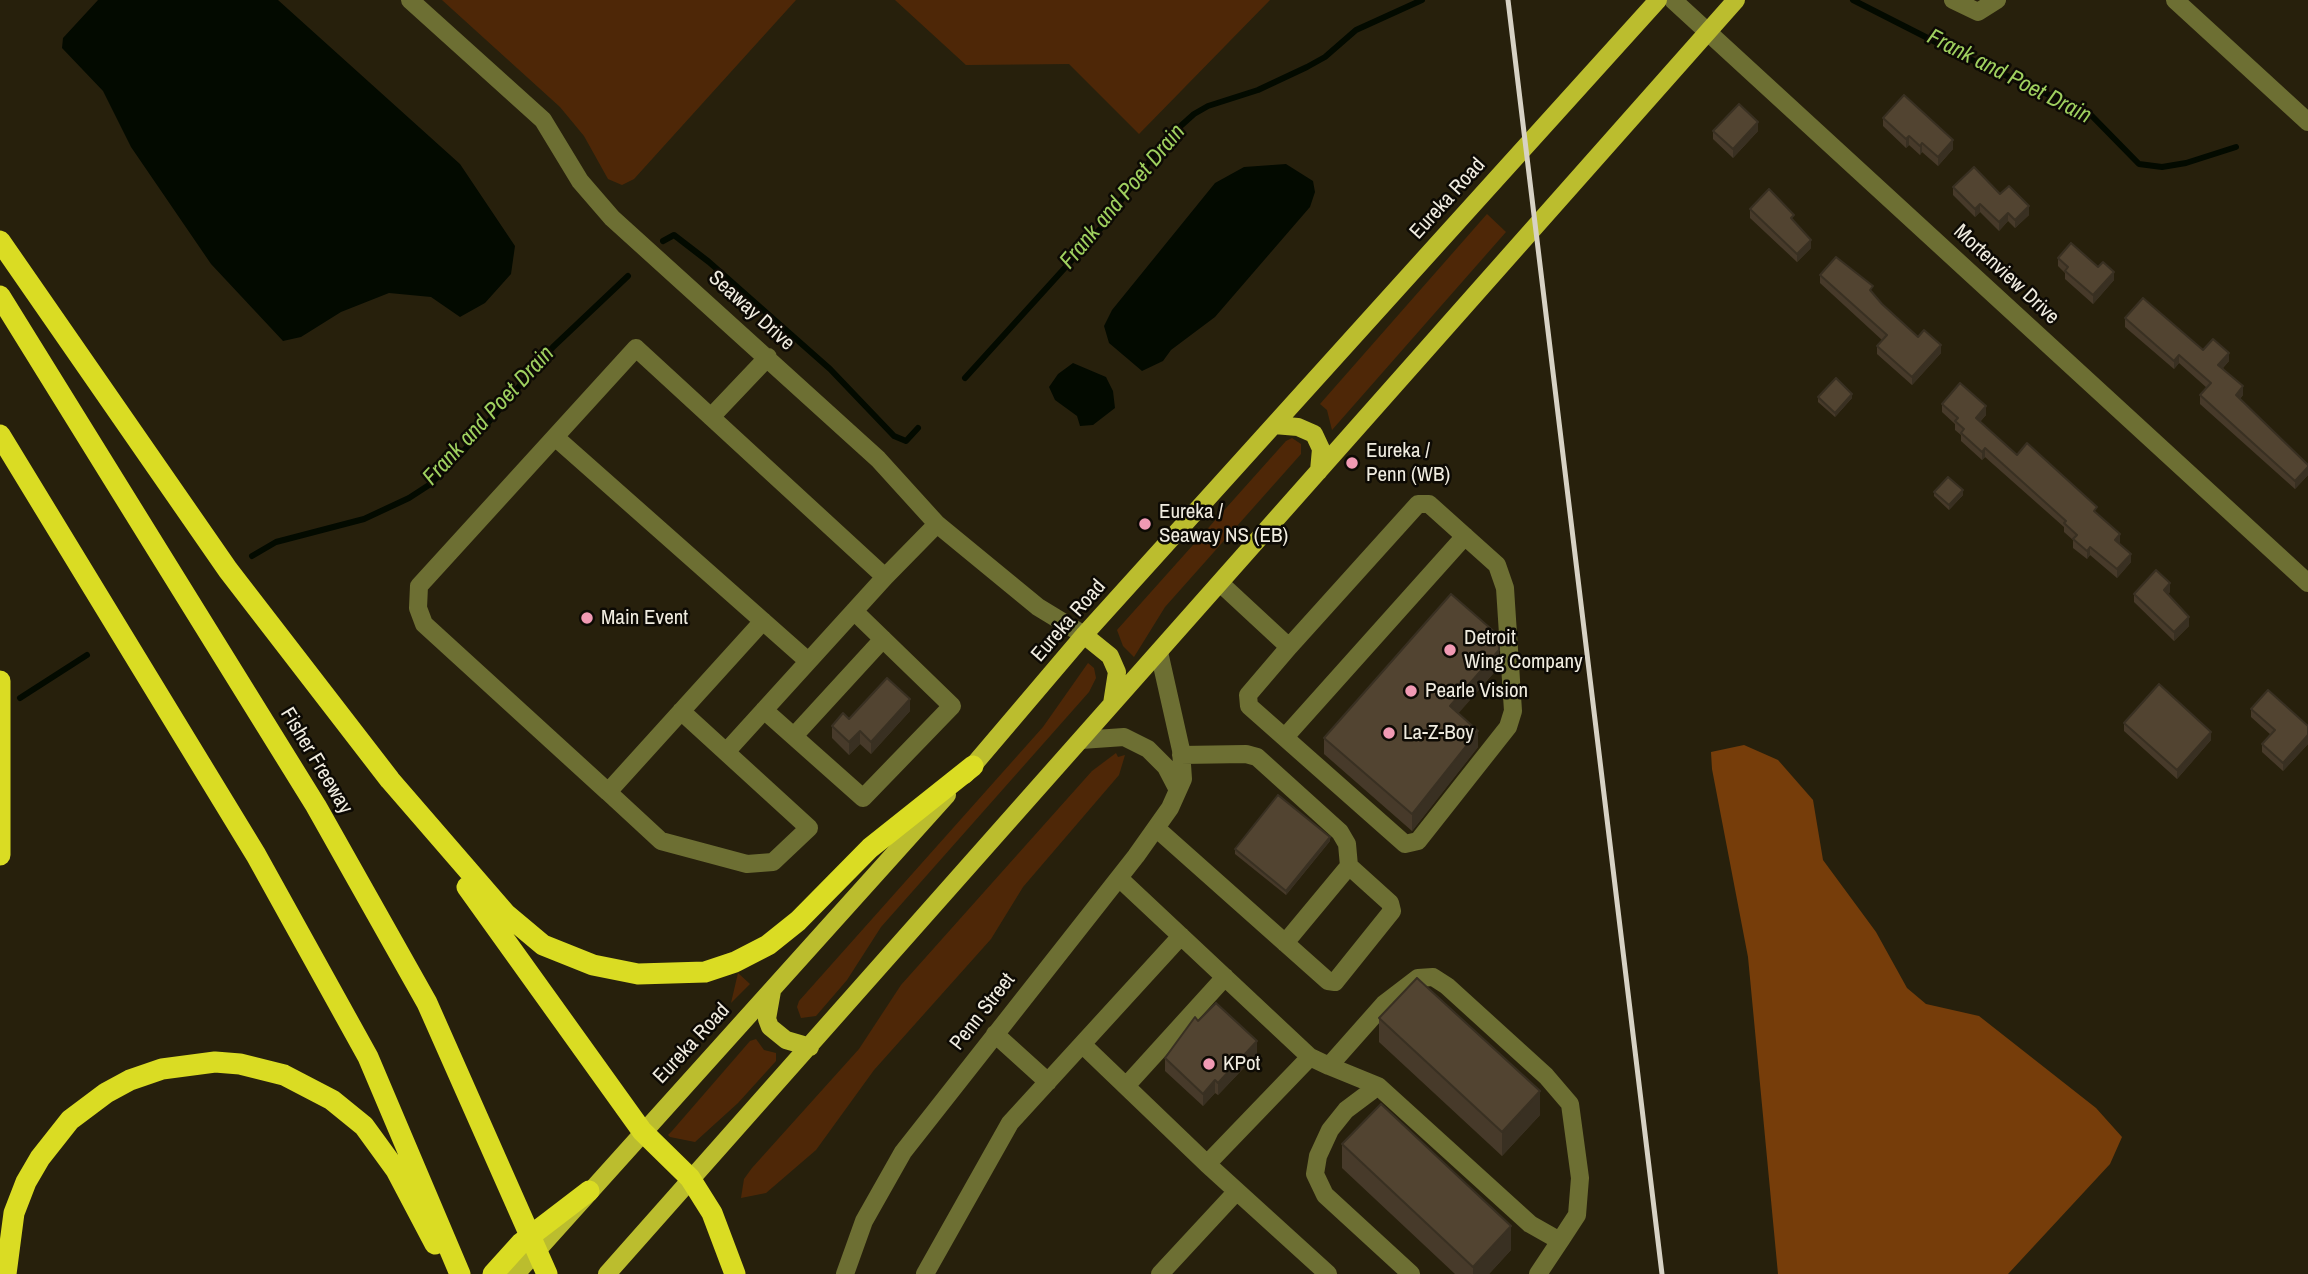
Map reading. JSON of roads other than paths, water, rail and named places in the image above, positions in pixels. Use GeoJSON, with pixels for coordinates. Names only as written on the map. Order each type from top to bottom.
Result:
{"type":"FeatureCollection","features":[{"type":"Feature","properties":{"kind":"highway"},"geometry":{"type":"LineString","coordinates":[[0,241],[228,570],[390,780],[642,1131],[690,1178],[712,1213],[734,1274]]}},
{"type":"Feature","properties":{"kind":"highway","name":"Fisher Freeway"},"geometry":{"type":"LineString","coordinates":[[0,296],[316,807],[427,1003],[547,1274]]}},
{"type":"Feature","properties":{"kind":"highway"},"geometry":{"type":"LineString","coordinates":[[0,435],[256,855],[368,1057],[457,1266]]}},
{"type":"Feature","properties":{"kind":"highway"},"geometry":{"type":"LineString","coordinates":[[0,681],[0,855]]}},
{"type":"Feature","properties":{"kind":"highway"},"geometry":{"type":"LineString","coordinates":[[390,780],[506,914],[543,945],[583,962],[618,972],[677,975],[705,972],[768,945],[798,921],[870,848],[973,766]]}},
{"type":"Feature","properties":{"kind":"highway"},"geometry":{"type":"LineString","coordinates":[[6,1274],[14,1213],[26,1182],[40,1158],[70,1121],[106,1093],[130,1080],[162,1069],[215,1062],[240,1064],[284,1075],[332,1100],[354,1117],[364,1126],[396,1170],[434,1244],[457,1266]]}},
{"type":"Feature","properties":{"kind":"highway"},"geometry":{"type":"LineString","coordinates":[[493,1274],[521,1243],[589,1191]]}},
{"type":"Feature","properties":{"kind":"main road","name":"Eureka Road"},"geometry":{"type":"LineString","coordinates":[[516,1274],[973,766],[1084,635],[1658,0]]}},
{"type":"Feature","properties":{"kind":"main road"},"geometry":{"type":"LineString","coordinates":[[607,1274],[1736,0]]}},
{"type":"Feature","properties":{"kind":"main road"},"geometry":{"type":"LineString","coordinates":[[1274,425],[1298,427],[1314,434],[1321,449],[1320,471]]}},
{"type":"Feature","properties":{"kind":"main road"},"geometry":{"type":"LineString","coordinates":[[1084,635],[1110,656],[1116,672],[1112,704]]}},
{"type":"Feature","properties":{"kind":"main road"},"geometry":{"type":"LineString","coordinates":[[772,991],[767,1019],[770,1027],[786,1040],[810,1047]]}},
{"type":"Feature","properties":{"kind":"street","name":"Seaway Drive"},"geometry":{"type":"LineString","coordinates":[[410,0],[544,120],[580,181],[600,206],[895,475],[937,524],[1038,607],[1084,635]]}},
{"type":"Feature","properties":{"kind":"street","name":"Mortenview Drive"},"geometry":{"type":"LineString","coordinates":[[1673,0],[2308,583]]}},
{"type":"Feature","properties":{"kind":"street"},"geometry":{"type":"LineString","coordinates":[[1953,0],[1978,12],[1997,0]]}},
{"type":"Feature","properties":{"kind":"street"},"geometry":{"type":"LineString","coordinates":[[2175,0],[2308,122]]}},
{"type":"Feature","properties":{"kind":"street"},"geometry":{"type":"LineString","coordinates":[[681,711],[808,828],[773,862],[747,864],[661,841],[424,624],[418,608],[419,586],[636,348],[885,577]]}},
{"type":"Feature","properties":{"kind":"street"},"geometry":{"type":"LineString","coordinates":[[711,417],[768,357]]}},
{"type":"Feature","properties":{"kind":"street"},"geometry":{"type":"LineString","coordinates":[[555,437],[808,661]]}},
{"type":"Feature","properties":{"kind":"street"},"geometry":{"type":"LineString","coordinates":[[1418,504],[1429,504],[1465,536],[1497,565],[1505,588],[1513,711],[1508,727],[1418,841],[1405,844],[1250,706],[1248,695],[1418,504]]}},
{"type":"Feature","properties":{"kind":"street"},"geometry":{"type":"LineString","coordinates":[[726,752],[885,577],[937,524]]}},
{"type":"Feature","properties":{"kind":"street"},"geometry":{"type":"LineString","coordinates":[[1285,737],[1465,536]]}},
{"type":"Feature","properties":{"kind":"street"},"geometry":{"type":"LineString","coordinates":[[1220,583],[1289,647]]}},
{"type":"Feature","properties":{"kind":"street"},"geometry":{"type":"LineString","coordinates":[[764,710],[863,798],[952,706],[854,611]]}},
{"type":"Feature","properties":{"kind":"street"},"geometry":{"type":"LineString","coordinates":[[608,792],[763,621]]}},
{"type":"Feature","properties":{"kind":"street"},"geometry":{"type":"LineString","coordinates":[[794,736],[883,639]]}},
{"type":"Feature","properties":{"kind":"street","name":"Penn Street"},"geometry":{"type":"LineString","coordinates":[[845,1274],[864,1221],[886,1178],[995,1034],[1119,878],[1156,828],[1178,790],[1183,779],[1181,755],[1159,652]]}},
{"type":"Feature","properties":{"kind":"street"},"geometry":{"type":"LineString","coordinates":[[1081,740],[1124,737],[1148,749],[1166,767],[1178,790]]}},
{"type":"Feature","properties":{"kind":"street"},"geometry":{"type":"LineString","coordinates":[[1156,828],[1328,981],[1335,982],[1392,911],[1390,903],[1349,866],[1347,844],[1340,832],[1257,757],[1246,754],[1181,755]]}},
{"type":"Feature","properties":{"kind":"street"},"geometry":{"type":"LineString","coordinates":[[1285,943],[1349,866]]}},
{"type":"Feature","properties":{"kind":"street"},"geometry":{"type":"LineString","coordinates":[[1119,878],[1310,1057],[1378,1086],[1530,1224],[1560,1241]]}},
{"type":"Feature","properties":{"kind":"street"},"geometry":{"type":"LineString","coordinates":[[925,1274],[1010,1123],[1181,936]]}},
{"type":"Feature","properties":{"kind":"street"},"geometry":{"type":"LineString","coordinates":[[1126,1087],[1225,977]]}},
{"type":"Feature","properties":{"kind":"street"},"geometry":{"type":"LineString","coordinates":[[1328,1066],[1384,1004],[1418,978],[1433,977],[1447,986],[1546,1076],[1570,1104],[1580,1178],[1577,1215],[1538,1274]]}},
{"type":"Feature","properties":{"kind":"street"},"geometry":{"type":"LineString","coordinates":[[995,1034],[1048,1082]]}},
{"type":"Feature","properties":{"kind":"street"},"geometry":{"type":"LineString","coordinates":[[1083,1045],[1206,1164],[1328,1274]]}},
{"type":"Feature","properties":{"kind":"street"},"geometry":{"type":"LineString","coordinates":[[1206,1164],[1310,1057]]}},
{"type":"Feature","properties":{"kind":"street"},"geometry":{"type":"LineString","coordinates":[[1378,1086],[1346,1110],[1330,1130],[1318,1156],[1315,1174],[1325,1195],[1411,1274]]}},
{"type":"Feature","properties":{"kind":"street"},"geometry":{"type":"LineString","coordinates":[[1160,1274],[1237,1191]]}},
{"type":"Feature","properties":{"kind":"waterway","name":"Frank and Poet Drain"},"geometry":{"type":"LineString","coordinates":[[965,378],[1101,228],[1165,140],[1194,114],[1208,106],[1258,90],[1307,67],[1325,57],[1356,30],[1422,0]]}},
{"type":"Feature","properties":{"kind":"waterway","name":"Frank and Poet Drain"},"geometry":{"type":"LineString","coordinates":[[1853,0],[1963,56],[2089,113],[2139,164],[2162,167],[2186,163],[2236,147]]}},
{"type":"Feature","properties":{"kind":"waterway","name":"Frank and Poet Drain"},"geometry":{"type":"LineString","coordinates":[[663,241],[674,235],[709,262],[830,369],[894,436],[906,441],[918,428]]}},
{"type":"Feature","properties":{"kind":"waterway","name":"Frank and Poet Drain"},"geometry":{"type":"LineString","coordinates":[[252,556],[276,542],[364,519],[409,498],[429,485],[461,454],[553,347],[628,276]]}},
{"type":"Feature","properties":{"kind":"waterway","name":"Frank and Poet Drain"},"geometry":{"type":"LineString","coordinates":[[20,698],[87,655]]}},
{"type":"Feature","properties":{"kind":"railway"},"geometry":{"type":"LineString","coordinates":[[1508,0],[1662,1274]]}},
{"type":"Feature","properties":{"kind":"place","name":"Eureka / Penn (WB)"},"geometry":{"type":"Point","coordinates":[1352,463]}},
{"type":"Feature","properties":{"kind":"place","name":"Eureka / Seaway NS (EB)"},"geometry":{"type":"Point","coordinates":[1145,524]}},
{"type":"Feature","properties":{"kind":"place","name":"Main Event"},"geometry":{"type":"Point","coordinates":[587,618]}},
{"type":"Feature","properties":{"kind":"place","name":"Detroit Wing Company"},"geometry":{"type":"Point","coordinates":[1450,650]}},
{"type":"Feature","properties":{"kind":"place","name":"Pearle Vision"},"geometry":{"type":"Point","coordinates":[1411,691]}},
{"type":"Feature","properties":{"kind":"place","name":"La-Z-Boy"},"geometry":{"type":"Point","coordinates":[1389,733]}},
{"type":"Feature","properties":{"kind":"place","name":"KPot"},"geometry":{"type":"Point","coordinates":[1209,1064]}}]}
